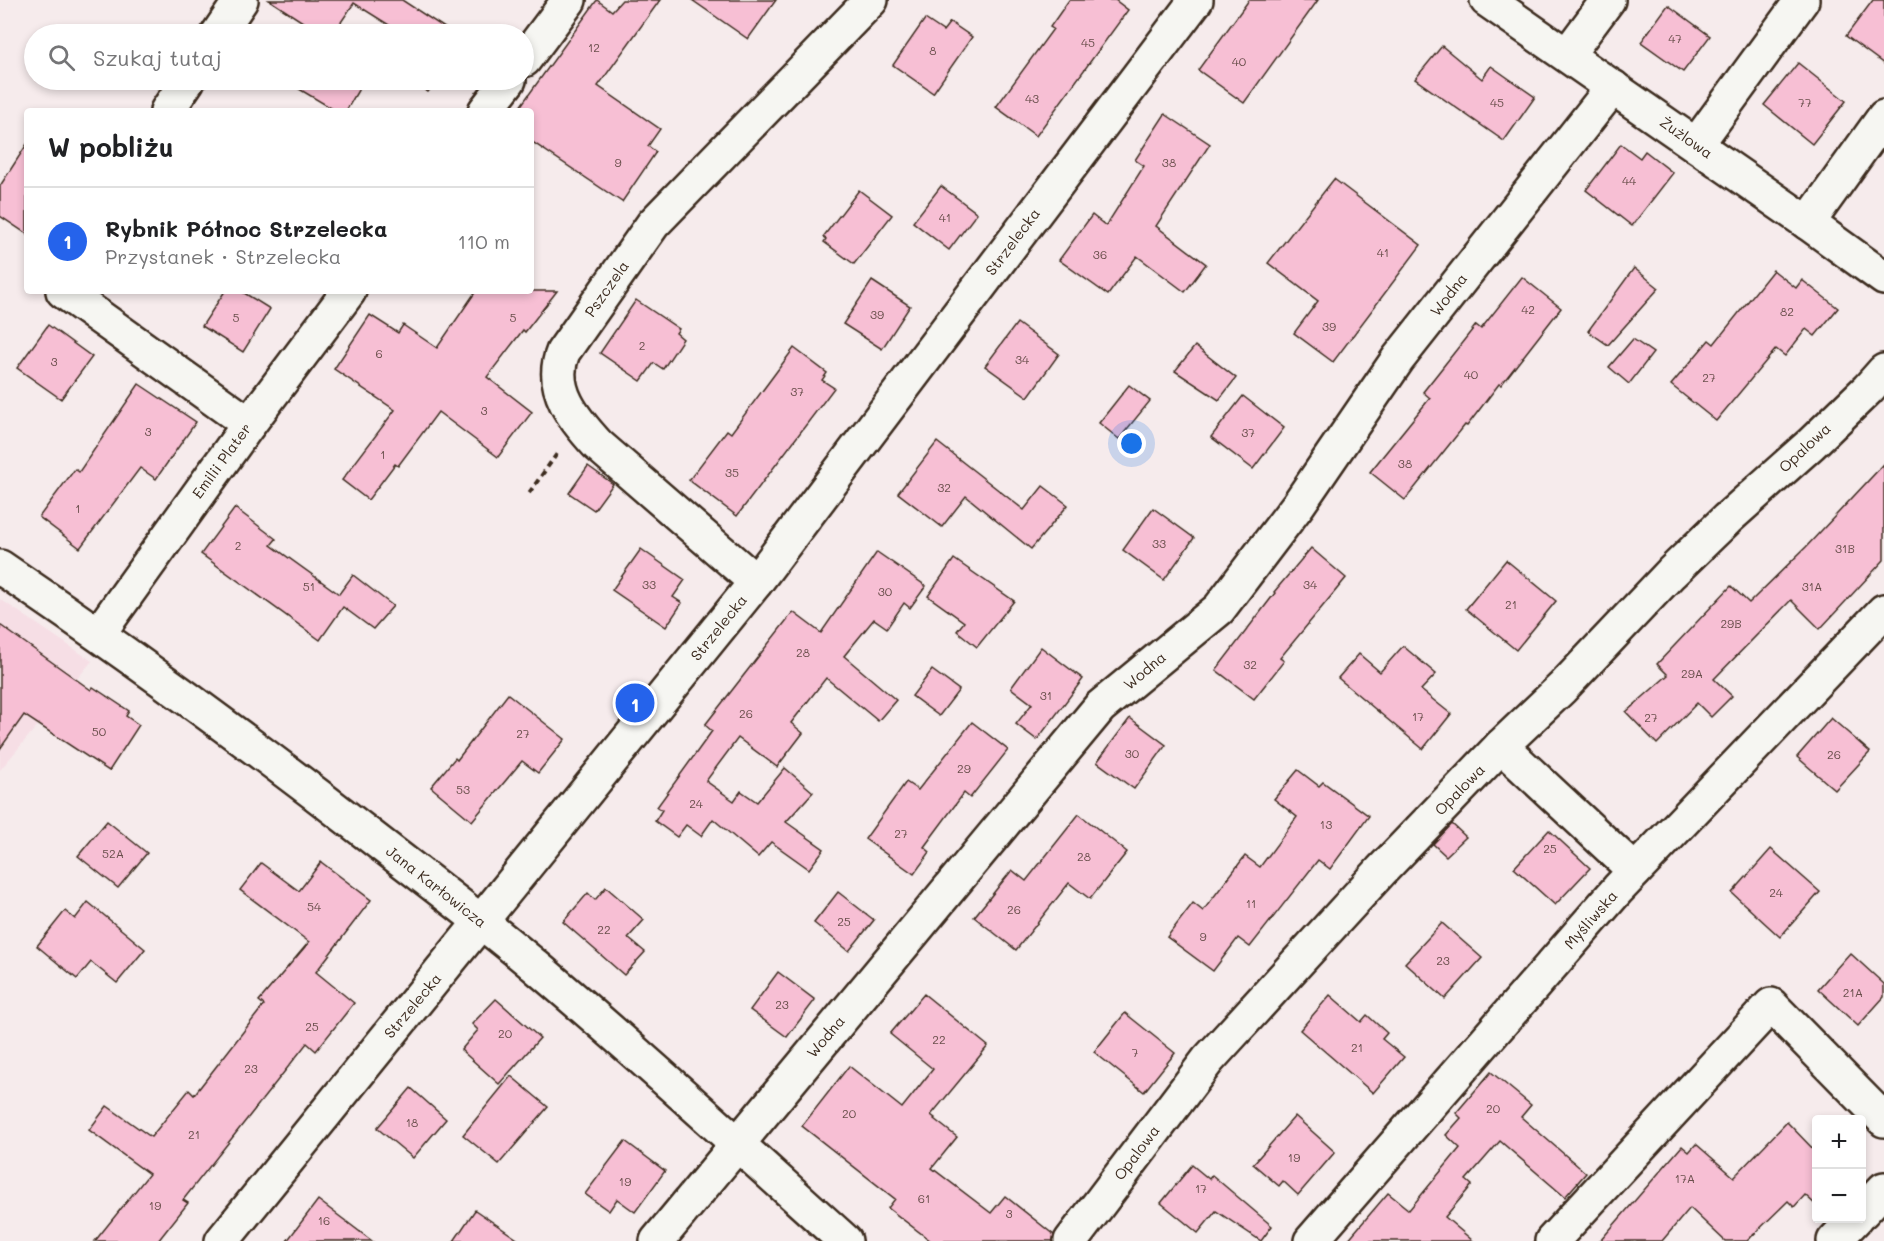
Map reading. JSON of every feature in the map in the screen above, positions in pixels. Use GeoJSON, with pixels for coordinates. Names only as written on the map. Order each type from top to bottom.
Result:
{"type":"FeatureCollection","features":[{"type":"Feature","properties":{"kind":"street"},"geometry":{"type":"LineString","coordinates":[[225,24],[241,0]]}},
{"type":"Feature","properties":{"kind":"street"},"geometry":{"type":"LineString","coordinates":[[534,46],[568,0]]}},
{"type":"Feature","properties":{"kind":"street","name":"Pszczela"},"geometry":{"type":"LineString","coordinates":[[756,582],[598,445],[579,424],[564,400],[559,381],[559,362],[563,352],[653,224],[871,0]]}},
{"type":"Feature","properties":{"kind":"street","name":"Strzelecka"},"geometry":{"type":"LineString","coordinates":[[222,1241],[756,582],[1196,0]]}},
{"type":"Feature","properties":{"kind":"street","name":"Żużlowa"},"geometry":{"type":"LineString","coordinates":[[1487,0],[1884,278]]}},
{"type":"Feature","properties":{"kind":"street"},"geometry":{"type":"LineString","coordinates":[[1567,55],[1608,0]]}},
{"type":"Feature","properties":{"kind":"street"},"geometry":{"type":"LineString","coordinates":[[1696,145],[1802,0]]}},
{"type":"Feature","properties":{"kind":"street","name":"Wodna"},"geometry":{"type":"LineString","coordinates":[[657,1241],[1100,707],[1219,609],[1298,505],[1398,359],[1613,87]]}},
{"type":"Feature","properties":{"kind":"street"},"geometry":{"type":"LineString","coordinates":[[169,108],[181,90]]}},
{"type":"Feature","properties":{"kind":"street"},"geometry":{"type":"LineString","coordinates":[[487,108],[501,90]]}},
{"type":"Feature","properties":{"kind":"street"},"geometry":{"type":"LineString","coordinates":[[1808,223],[1884,117]]}},
{"type":"Feature","properties":{"kind":"street"},"geometry":{"type":"LineString","coordinates":[[67,294],[249,424]]}},
{"type":"Feature","properties":{"kind":"street","name":"Emilii Plater"},"geometry":{"type":"LineString","coordinates":[[99,633],[249,424],[347,294]]}},
{"type":"Feature","properties":{"kind":"street","name":"Opalowa"},"geometry":{"type":"LineString","coordinates":[[1071,1241],[1208,1060],[1381,871],[1501,746],[1562,688],[1671,573],[1811,444],[1884,371]]}},
{"type":"Feature","properties":{"kind":"street","name":"Jana Karłowicza"},"geometry":{"type":"LineString","coordinates":[[0,567],[99,633],[280,766],[482,922],[541,970],[845,1241]]}},
{"type":"Feature","properties":{"kind":"street","name":"Myśliwska"},"geometry":{"type":"LineString","coordinates":[[1311,1241],[1635,871],[1884,611]]}},
{"type":"Feature","properties":{"kind":"street"},"geometry":{"type":"LineString","coordinates":[[1501,746],[1635,871]]}},
{"type":"Feature","properties":{"kind":"street"},"geometry":{"type":"LineString","coordinates":[[1552,1241],[1771,1005],[1884,1120]]}},
{"type":"Feature","properties":{"kind":"street"},"geometry":{"type":"LineString","coordinates":[[1866,1208],[1884,1189]]}},
{"type":"Feature","properties":{"kind":"street"},"geometry":{"type":"LineString","coordinates":[[1834,1241],[1851,1223]]}},
{"type":"Feature","properties":{"kind":"path"},"geometry":{"type":"LineString","coordinates":[[529,493],[579,424]]}},
{"type":"Feature","properties":{"kind":"shaded area"},"geometry":{"type":"Polygon","coordinates":[[[0,599],[92,661],[0,770],[0,599]]]}},
{"type":"Feature","properties":{"kind":"building"},"geometry":{"type":"Polygon","coordinates":[[[269,0],[402,0],[439,24],[387,24],[354,3],[340,24],[306,24],[269,0]]]}},
{"type":"Feature","properties":{"kind":"building"},"geometry":{"type":"Polygon","coordinates":[[[597,0],[612,11],[622,0],[660,0],[598,86],[660,129],[648,146],[656,152],[622,202],[534,143],[534,108],[519,108],[597,0]]]}},
{"type":"Feature","properties":{"kind":"building"},"geometry":{"type":"Polygon","coordinates":[[[692,0],[776,0],[748,39],[692,0]]]}},
{"type":"Feature","properties":{"kind":"building"},"geometry":{"type":"Polygon","coordinates":[[[1069,0],[1115,0],[1128,10],[1036,136],[996,107],[1053,29],[1050,27],[1069,0]]]}},
{"type":"Feature","properties":{"kind":"building"},"geometry":{"type":"Polygon","coordinates":[[[1249,0],[1318,0],[1244,103],[1198,70],[1249,0]]]}},
{"type":"Feature","properties":{"kind":"building"},"geometry":{"type":"Polygon","coordinates":[[[1873,0],[1884,0],[1884,64],[1846,36],[1873,0]]]}},
{"type":"Feature","properties":{"kind":"building"},"geometry":{"type":"Polygon","coordinates":[[[1668,5],[1710,36],[1683,72],[1641,42],[1668,5]]]}},
{"type":"Feature","properties":{"kind":"building"},"geometry":{"type":"Polygon","coordinates":[[[925,19],[943,31],[950,22],[972,37],[933,93],[893,65],[925,19]]]}},
{"type":"Feature","properties":{"kind":"building"},"geometry":{"type":"Polygon","coordinates":[[[1442,46],[1482,79],[1491,66],[1535,97],[1504,141],[1415,79],[1442,46]]]}},
{"type":"Feature","properties":{"kind":"building"},"geometry":{"type":"Polygon","coordinates":[[[1798,63],[1846,101],[1812,144],[1764,105],[1798,63]]]}},
{"type":"Feature","properties":{"kind":"building"},"geometry":{"type":"Polygon","coordinates":[[[301,90],[358,90],[348,108],[331,108],[301,90]]]}},
{"type":"Feature","properties":{"kind":"building"},"geometry":{"type":"Polygon","coordinates":[[[1165,114],[1210,144],[1156,226],[1206,264],[1185,292],[1137,256],[1108,295],[1059,260],[1092,215],[1106,226],[1144,166],[1135,160],[1165,114]]]}},
{"type":"Feature","properties":{"kind":"building"},"geometry":{"type":"Polygon","coordinates":[[[1621,144],[1640,158],[1645,151],[1673,173],[1632,226],[1586,190],[1621,144]]]}},
{"type":"Feature","properties":{"kind":"building"},"geometry":{"type":"Polygon","coordinates":[[[24,149],[24,232],[0,216],[0,186],[24,149]]]}},
{"type":"Feature","properties":{"kind":"building"},"geometry":{"type":"Polygon","coordinates":[[[1334,179],[1421,245],[1333,362],[1294,333],[1318,301],[1268,263],[1334,179]]]}},
{"type":"Feature","properties":{"kind":"building"},"geometry":{"type":"Polygon","coordinates":[[[941,186],[977,213],[949,250],[913,222],[941,186]]]}},
{"type":"Feature","properties":{"kind":"building"},"geometry":{"type":"Polygon","coordinates":[[[859,190],[892,215],[854,264],[824,242],[826,239],[823,237],[859,190]]]}},
{"type":"Feature","properties":{"kind":"building"},"geometry":{"type":"Polygon","coordinates":[[[1634,268],[1659,288],[1608,345],[1588,331],[1634,268]]]}},
{"type":"Feature","properties":{"kind":"building"},"geometry":{"type":"Polygon","coordinates":[[[1773,270],[1796,288],[1802,280],[1838,308],[1815,336],[1806,329],[1785,356],[1776,349],[1716,421],[1671,385],[1709,340],[1714,344],[1773,270]]]}},
{"type":"Feature","properties":{"kind":"building"},"geometry":{"type":"Polygon","coordinates":[[[1522,277],[1561,308],[1501,385],[1499,384],[1405,500],[1370,472],[1430,398],[1423,392],[1476,325],[1481,329],[1522,277]]]}},
{"type":"Feature","properties":{"kind":"building"},"geometry":{"type":"Polygon","coordinates":[[[872,281],[910,306],[882,349],[843,324],[872,281]]]}},
{"type":"Feature","properties":{"kind":"building"},"geometry":{"type":"Polygon","coordinates":[[[534,291],[557,291],[487,377],[532,412],[498,457],[438,412],[398,466],[395,464],[368,500],[342,480],[395,410],[334,369],[370,315],[398,333],[403,325],[437,348],[474,294],[534,294],[534,291]]]}},
{"type":"Feature","properties":{"kind":"building"},"geometry":{"type":"Polygon","coordinates":[[[223,294],[246,294],[270,309],[243,352],[202,326],[223,294]]]}},
{"type":"Feature","properties":{"kind":"building"},"geometry":{"type":"Polygon","coordinates":[[[636,300],[679,329],[676,333],[683,339],[663,369],[654,363],[641,381],[600,353],[636,300]]]}},
{"type":"Feature","properties":{"kind":"building"},"geometry":{"type":"Polygon","coordinates":[[[1017,323],[1059,354],[1028,397],[985,366],[1017,323]]]}},
{"type":"Feature","properties":{"kind":"building"},"geometry":{"type":"Polygon","coordinates":[[[48,325],[92,357],[61,399],[17,368],[48,325]]]}},
{"type":"Feature","properties":{"kind":"building"},"geometry":{"type":"Polygon","coordinates":[[[1633,339],[1653,353],[1629,384],[1609,367],[1633,339]]]}},
{"type":"Feature","properties":{"kind":"building"},"geometry":{"type":"Polygon","coordinates":[[[1195,346],[1236,378],[1219,400],[1175,371],[1195,346]]]}},
{"type":"Feature","properties":{"kind":"building"},"geometry":{"type":"Polygon","coordinates":[[[794,348],[827,373],[822,380],[834,388],[737,516],[689,480],[727,430],[731,433],[794,348]]]}},
{"type":"Feature","properties":{"kind":"building"},"geometry":{"type":"Polygon","coordinates":[[[139,384],[196,422],[156,479],[140,468],[80,548],[39,517],[75,469],[79,472],[139,384]]]}},
{"type":"Feature","properties":{"kind":"building"},"geometry":{"type":"Polygon","coordinates":[[[1129,385],[1150,401],[1119,439],[1099,423],[1129,385]]]}},
{"type":"Feature","properties":{"kind":"building"},"geometry":{"type":"Polygon","coordinates":[[[1243,396],[1284,428],[1253,469],[1211,437],[1243,396]]]}},
{"type":"Feature","properties":{"kind":"building"},"geometry":{"type":"Polygon","coordinates":[[[937,442],[1024,510],[1043,486],[1068,505],[1031,549],[966,496],[942,527],[898,493],[937,442]]]}},
{"type":"Feature","properties":{"kind":"building"},"geometry":{"type":"Polygon","coordinates":[[[1884,464],[1884,560],[1820,629],[1791,600],[1714,679],[1732,696],[1711,717],[1697,703],[1657,744],[1626,712],[1668,675],[1657,664],[1731,586],[1749,603],[1806,547],[1884,464]]]}},
{"type":"Feature","properties":{"kind":"building"},"geometry":{"type":"Polygon","coordinates":[[[588,466],[613,484],[594,510],[569,493],[588,466]]]}},
{"type":"Feature","properties":{"kind":"building"},"geometry":{"type":"Polygon","coordinates":[[[235,508],[276,539],[271,545],[339,594],[353,575],[393,606],[373,629],[343,607],[320,640],[201,554],[235,508]]]}},
{"type":"Feature","properties":{"kind":"building"},"geometry":{"type":"Polygon","coordinates":[[[1153,508],[1194,538],[1164,580],[1123,550],[1153,508]]]}},
{"type":"Feature","properties":{"kind":"building"},"geometry":{"type":"Polygon","coordinates":[[[1311,548],[1346,578],[1280,658],[1284,661],[1254,699],[1216,670],[1274,592],[1311,548]]]}},
{"type":"Feature","properties":{"kind":"building"},"geometry":{"type":"Polygon","coordinates":[[[641,549],[685,580],[673,597],[682,603],[666,627],[612,590],[641,549]]]}},
{"type":"Feature","properties":{"kind":"building"},"geometry":{"type":"Polygon","coordinates":[[[877,552],[926,586],[910,608],[904,603],[887,628],[874,619],[844,656],[896,700],[878,721],[826,678],[791,723],[803,733],[777,767],[738,738],[706,781],[734,801],[741,791],[757,802],[785,768],[813,792],[786,822],[824,849],[809,869],[771,842],[758,857],[713,819],[701,836],[686,825],[677,837],[655,821],[662,810],[657,807],[712,731],[705,725],[793,612],[821,633],[877,552]]]}},
{"type":"Feature","properties":{"kind":"building"},"geometry":{"type":"Polygon","coordinates":[[[954,559],[1014,601],[977,647],[957,631],[964,622],[928,596],[954,559]]]}},
{"type":"Feature","properties":{"kind":"building"},"geometry":{"type":"Polygon","coordinates":[[[1506,560],[1556,601],[1516,650],[1466,609],[1506,560]]]}},
{"type":"Feature","properties":{"kind":"building"},"geometry":{"type":"Polygon","coordinates":[[[0,625],[91,690],[93,687],[129,711],[126,716],[139,725],[109,771],[24,715],[0,749],[0,625]]]}},
{"type":"Feature","properties":{"kind":"building"},"geometry":{"type":"Polygon","coordinates":[[[1403,646],[1436,674],[1421,690],[1451,714],[1423,749],[1338,678],[1359,654],[1380,672],[1403,646]]]}},
{"type":"Feature","properties":{"kind":"building"},"geometry":{"type":"Polygon","coordinates":[[[1041,647],[1083,679],[1037,740],[1016,724],[1032,704],[1011,688],[1041,647]]]}},
{"type":"Feature","properties":{"kind":"building"},"geometry":{"type":"Polygon","coordinates":[[[932,670],[959,690],[939,716],[912,696],[932,670]]]}},
{"type":"Feature","properties":{"kind":"building"},"geometry":{"type":"Polygon","coordinates":[[[508,694],[565,739],[538,773],[522,761],[472,821],[431,787],[455,758],[457,760],[508,694]]]}},
{"type":"Feature","properties":{"kind":"building"},"geometry":{"type":"Polygon","coordinates":[[[1130,718],[1166,745],[1134,789],[1097,762],[1130,718]]]}},
{"type":"Feature","properties":{"kind":"building"},"geometry":{"type":"Polygon","coordinates":[[[1831,718],[1870,752],[1835,790],[1797,757],[1831,718]]]}},
{"type":"Feature","properties":{"kind":"building"},"geometry":{"type":"Polygon","coordinates":[[[972,722],[1008,750],[970,798],[964,793],[924,847],[930,852],[914,874],[865,839],[906,782],[918,790],[972,722]]]}},
{"type":"Feature","properties":{"kind":"building"},"geometry":{"type":"Polygon","coordinates":[[[1298,770],[1319,786],[1323,782],[1369,816],[1330,869],[1318,860],[1250,947],[1238,938],[1213,971],[1167,937],[1193,903],[1203,911],[1245,856],[1260,867],[1297,817],[1274,799],[1298,770]]]}},
{"type":"Feature","properties":{"kind":"building"},"geometry":{"type":"Polygon","coordinates":[[[1079,814],[1127,852],[1090,899],[1069,883],[1016,950],[974,917],[1012,870],[1026,881],[1079,814]]]}},
{"type":"Feature","properties":{"kind":"building"},"geometry":{"type":"Polygon","coordinates":[[[107,821],[147,853],[118,888],[78,856],[107,821]]]}},
{"type":"Feature","properties":{"kind":"building"},"geometry":{"type":"Polygon","coordinates":[[[1452,824],[1466,837],[1446,856],[1433,844],[1452,824]]]}},
{"type":"Feature","properties":{"kind":"building"},"geometry":{"type":"Polygon","coordinates":[[[1549,830],[1590,868],[1555,905],[1514,868],[1549,830]]]}},
{"type":"Feature","properties":{"kind":"building"},"geometry":{"type":"Polygon","coordinates":[[[1771,849],[1820,892],[1780,937],[1732,893],[1771,849]]]}},
{"type":"Feature","properties":{"kind":"building"},"geometry":{"type":"Polygon","coordinates":[[[321,862],[371,900],[316,972],[354,1003],[316,1051],[307,1043],[183,1200],[188,1203],[158,1241],[95,1241],[149,1174],[89,1130],[107,1106],[151,1137],[189,1090],[194,1095],[264,1005],[259,1001],[309,942],[240,890],[261,863],[299,891],[321,862]]]}},
{"type":"Feature","properties":{"kind":"building"},"geometry":{"type":"Polygon","coordinates":[[[606,887],[644,920],[628,938],[645,952],[624,975],[563,922],[588,893],[595,900],[606,887]]]}},
{"type":"Feature","properties":{"kind":"building"},"geometry":{"type":"Polygon","coordinates":[[[838,892],[874,920],[849,951],[814,923],[838,892]]]}},
{"type":"Feature","properties":{"kind":"building"},"geometry":{"type":"Polygon","coordinates":[[[88,902],[145,949],[117,983],[91,962],[77,979],[37,946],[65,911],[75,919],[88,902]]]}},
{"type":"Feature","properties":{"kind":"building"},"geometry":{"type":"Polygon","coordinates":[[[1442,923],[1482,958],[1445,999],[1405,963],[1442,923]]]}},
{"type":"Feature","properties":{"kind":"building"},"geometry":{"type":"Polygon","coordinates":[[[1850,953],[1884,984],[1884,997],[1858,1026],[1818,989],[1850,953]]]}},
{"type":"Feature","properties":{"kind":"building"},"geometry":{"type":"Polygon","coordinates":[[[778,972],[815,1000],[787,1037],[750,1010],[778,972]]]}},
{"type":"Feature","properties":{"kind":"building"},"geometry":{"type":"Polygon","coordinates":[[[924,994],[988,1046],[931,1115],[957,1137],[932,1168],[991,1213],[1005,1196],[1054,1235],[1053,1241],[931,1241],[888,1208],[895,1199],[802,1126],[849,1066],[902,1108],[933,1069],[890,1034],[924,994]]]}},
{"type":"Feature","properties":{"kind":"building"},"geometry":{"type":"Polygon","coordinates":[[[1330,995],[1361,1022],[1367,1015],[1387,1033],[1382,1039],[1404,1057],[1373,1093],[1300,1030],[1330,995]]]}},
{"type":"Feature","properties":{"kind":"building"},"geometry":{"type":"Polygon","coordinates":[[[496,999],[540,1038],[499,1084],[461,1050],[478,1030],[472,1024],[496,999]]]}},
{"type":"Feature","properties":{"kind":"building"},"geometry":{"type":"Polygon","coordinates":[[[1125,1013],[1175,1053],[1144,1092],[1094,1052],[1125,1013]]]}},
{"type":"Feature","properties":{"kind":"building"},"geometry":{"type":"Polygon","coordinates":[[[1491,1072],[1531,1105],[1521,1117],[1586,1173],[1565,1197],[1500,1141],[1466,1180],[1472,1185],[1445,1217],[1473,1241],[1347,1241],[1388,1193],[1409,1210],[1460,1148],[1446,1135],[1461,1118],[1456,1113],[1491,1072]]]}},
{"type":"Feature","properties":{"kind":"building"},"geometry":{"type":"Polygon","coordinates":[[[511,1076],[548,1107],[499,1164],[463,1135],[511,1076]]]}},
{"type":"Feature","properties":{"kind":"building"},"geometry":{"type":"Polygon","coordinates":[[[411,1088],[446,1119],[413,1158],[377,1128],[411,1088]]]}},
{"type":"Feature","properties":{"kind":"building"},"geometry":{"type":"Polygon","coordinates":[[[1295,1116],[1335,1152],[1298,1195],[1283,1181],[1279,1186],[1253,1164],[1295,1116]]]}},
{"type":"Feature","properties":{"kind":"building"},"geometry":{"type":"Polygon","coordinates":[[[1787,1122],[1812,1148],[1812,1201],[1805,1195],[1794,1207],[1788,1201],[1747,1241],[1725,1241],[1690,1208],[1662,1241],[1600,1241],[1682,1146],[1689,1152],[1696,1144],[1734,1177],[1787,1122]]]}},
{"type":"Feature","properties":{"kind":"building"},"geometry":{"type":"Polygon","coordinates":[[[625,1141],[665,1171],[635,1212],[617,1199],[609,1211],[585,1194],[625,1141]]]}},
{"type":"Feature","properties":{"kind":"building"},"geometry":{"type":"Polygon","coordinates":[[[1192,1165],[1209,1179],[1212,1175],[1272,1226],[1261,1241],[1216,1211],[1198,1233],[1161,1203],[1192,1165]]]}},
{"type":"Feature","properties":{"kind":"building"},"geometry":{"type":"Polygon","coordinates":[[[318,1200],[372,1241],[287,1241],[318,1200]]]}},
{"type":"Feature","properties":{"kind":"building"},"geometry":{"type":"Polygon","coordinates":[[[475,1210],[520,1241],[454,1241],[475,1210]]]}},
{"type":"Feature","properties":{"kind":"place","name":"Rybnik Północ Strzelecka"},"geometry":{"type":"Point","coordinates":[635,703]}}]}
